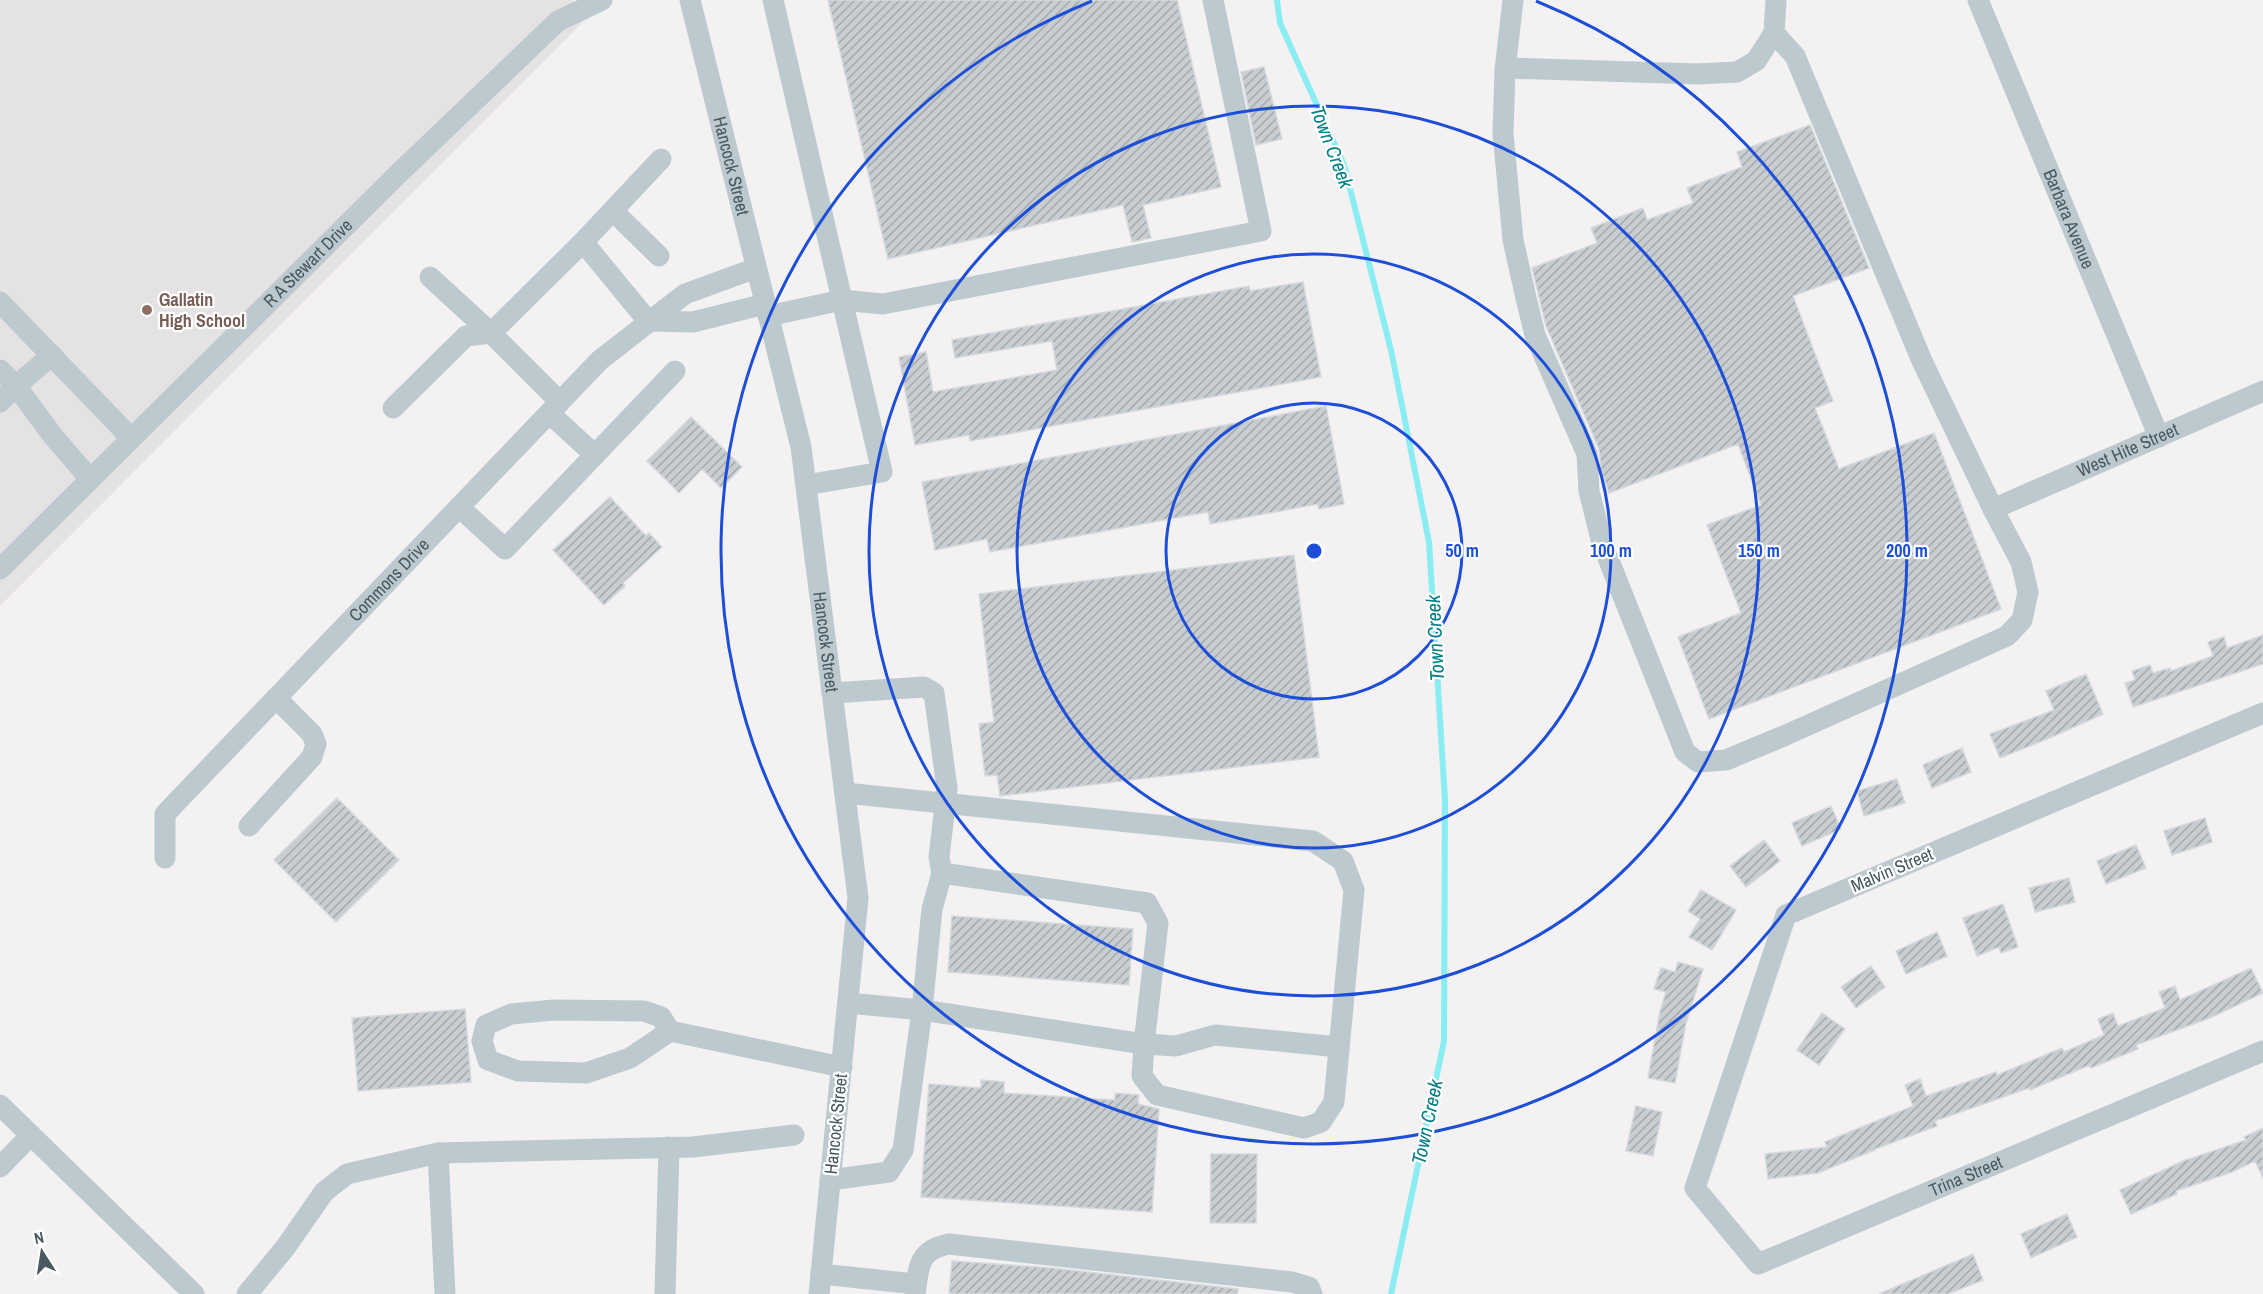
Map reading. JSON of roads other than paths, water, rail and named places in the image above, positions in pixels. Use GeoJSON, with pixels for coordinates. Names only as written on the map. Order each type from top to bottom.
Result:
{"type":"FeatureCollection","features":[{"type":"Feature","properties":{"kind":"street","name":"R A Stewart Drive"},"geometry":{"type":"LineString","coordinates":[[0,570],[397,174],[558,21],[602,0]]}},
{"type":"Feature","properties":{"kind":"street","name":"Hancock Street"},"geometry":{"type":"LineString","coordinates":[[690,0],[801,447],[858,898],[820,1284]]}},
{"type":"Feature","properties":{"kind":"street"},"geometry":{"type":"LineString","coordinates":[[773,0],[882,472],[806,485]]}},
{"type":"Feature","properties":{"kind":"street"},"geometry":{"type":"LineString","coordinates":[[583,242],[648,321],[693,322],[842,300],[883,304],[1261,231],[1213,0]]}},
{"type":"Feature","properties":{"kind":"street"},"geometry":{"type":"LineString","coordinates":[[1513,0],[1506,68],[1503,133],[1513,240],[1535,335],[1587,454],[1590,491],[1602,543],[1685,752],[1698,762],[1726,760],[2007,636],[2022,620],[2028,592],[2021,562],[1922,361],[1795,56],[1774,33]]}},
{"type":"Feature","properties":{"kind":"street"},"geometry":{"type":"LineString","coordinates":[[1506,68],[1697,74],[1737,72],[1756,61],[1774,33],[1776,0]]}},
{"type":"Feature","properties":{"kind":"street","name":"Barbara Avenue"},"geometry":{"type":"LineString","coordinates":[[1978,0],[2159,437]]}},
{"type":"Feature","properties":{"kind":"street"},"geometry":{"type":"LineString","coordinates":[[393,408],[466,336],[491,333],[583,242],[661,159]]}},
{"type":"Feature","properties":{"kind":"street"},"geometry":{"type":"LineString","coordinates":[[613,211],[659,256]]}},
{"type":"Feature","properties":{"kind":"street","name":"Commons Drive"},"geometry":{"type":"LineString","coordinates":[[165,858],[165,814],[600,360],[685,294],[756,268]]}},
{"type":"Feature","properties":{"kind":"street"},"geometry":{"type":"LineString","coordinates":[[430,277],[491,333],[595,455]]}},
{"type":"Feature","properties":{"kind":"street"},"geometry":{"type":"LineString","coordinates":[[0,302],[131,438]]}},
{"type":"Feature","properties":{"kind":"street"},"geometry":{"type":"LineString","coordinates":[[0,402],[52,354]]}},
{"type":"Feature","properties":{"kind":"street"},"geometry":{"type":"LineString","coordinates":[[0,370],[16,386],[52,436],[90,480]]}},
{"type":"Feature","properties":{"kind":"street"},"geometry":{"type":"LineString","coordinates":[[459,507],[505,549],[675,371]]}},
{"type":"Feature","properties":{"kind":"street","name":"West Hite Street"},"geometry":{"type":"LineString","coordinates":[[1993,509],[2263,391]]}},
{"type":"Feature","properties":{"kind":"street"},"geometry":{"type":"LineString","coordinates":[[830,1180],[889,1172],[903,1150],[922,1010],[932,909],[942,873],[939,857],[947,788],[934,693],[924,687],[832,693]]}},
{"type":"Feature","properties":{"kind":"street"},"geometry":{"type":"LineString","coordinates":[[249,826],[312,757],[316,744],[312,734],[276,698]]}},
{"type":"Feature","properties":{"kind":"street","name":"Malvin Street"},"geometry":{"type":"LineString","coordinates":[[1695,1188],[1786,915],[2263,713]]}},
{"type":"Feature","properties":{"kind":"street"},"geometry":{"type":"LineString","coordinates":[[845,794],[1313,841],[1343,861],[1354,890],[1334,1102],[1321,1122],[1304,1128],[1157,1095],[1142,1077],[1158,923],[1147,903],[942,873]]}},
{"type":"Feature","properties":{"kind":"street"},"geometry":{"type":"LineString","coordinates":[[848,1003],[922,1010],[1144,1044],[1176,1046],[1215,1035],[1339,1047]]}},
{"type":"Feature","properties":{"kind":"street"},"geometry":{"type":"LineString","coordinates":[[670,1031],[630,1058],[586,1073],[518,1071],[488,1060],[482,1041],[486,1025],[511,1014],[554,1010],[644,1011],[661,1017],[670,1031],[842,1067]]}},
{"type":"Feature","properties":{"kind":"street","name":"Trina Street"},"geometry":{"type":"LineString","coordinates":[[1695,1188],[1758,1264],[2263,1051]]}},
{"type":"Feature","properties":{"kind":"street"},"geometry":{"type":"LineString","coordinates":[[0,1105],[194,1294]]}},
{"type":"Feature","properties":{"kind":"street"},"geometry":{"type":"LineString","coordinates":[[0,1167],[31,1135]]}},
{"type":"Feature","properties":{"kind":"street"},"geometry":{"type":"LineString","coordinates":[[247,1294],[285,1248],[324,1192],[347,1174],[438,1153],[723,1144],[794,1135]]}},
{"type":"Feature","properties":{"kind":"street"},"geometry":{"type":"LineString","coordinates":[[665,1294],[669,1146]]}},
{"type":"Feature","properties":{"kind":"street"},"geometry":{"type":"LineString","coordinates":[[438,1153],[445,1294]]}},
{"type":"Feature","properties":{"kind":"street"},"geometry":{"type":"LineString","coordinates":[[820,1284],[916,1289],[920,1265],[925,1254],[933,1247],[949,1244],[1292,1282],[1309,1287],[1312,1294]]}},
{"type":"Feature","properties":{"kind":"waterway","name":"Town Creek"},"geometry":{"type":"LineString","coordinates":[[1277,0],[1280,23],[1344,165],[1391,350],[1429,542],[1445,800],[1444,1041],[1391,1294]]}},
{"type":"Feature","properties":{"kind":"place","name":"Gallatin High School"},"geometry":{"type":"Point","coordinates":[147,310]}}]}
